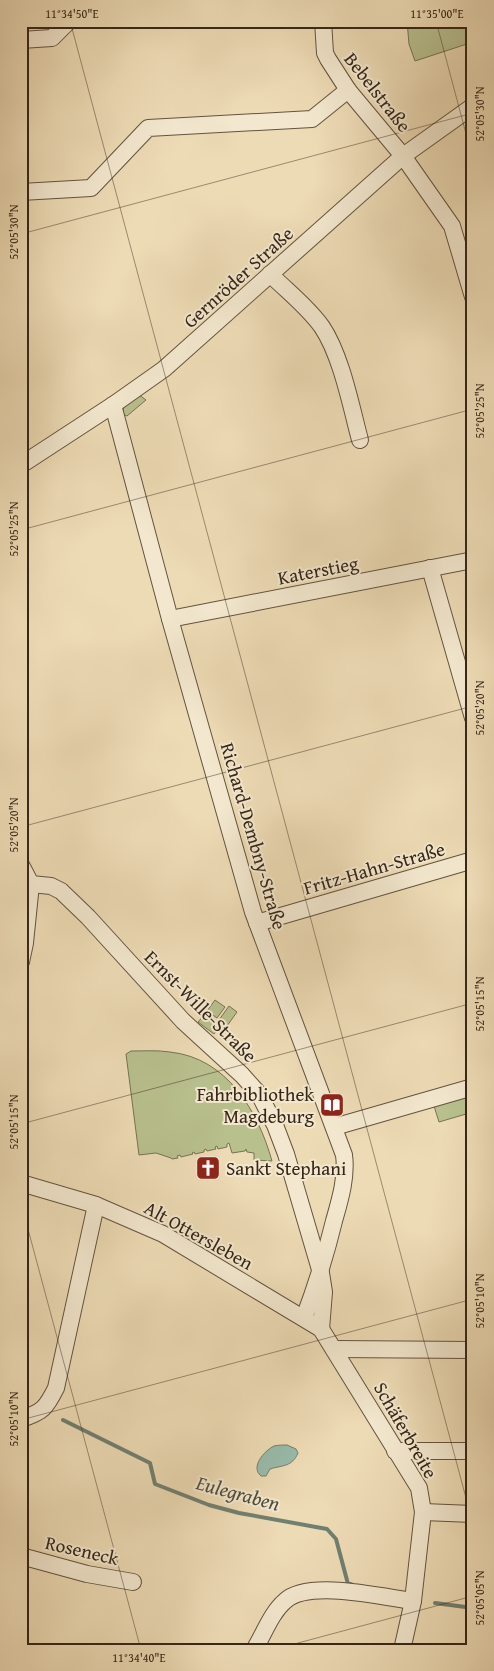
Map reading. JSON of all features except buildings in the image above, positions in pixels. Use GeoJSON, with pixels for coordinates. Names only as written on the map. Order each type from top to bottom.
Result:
{"type":"FeatureCollection","features":[{"type":"Feature","properties":{"kind":"street"},"geometry":{"type":"LineString","coordinates":[[21,40],[52,38],[70,21]]}},
{"type":"Feature","properties":{"kind":"street","name":"Bebelstraße"},"geometry":{"type":"LineString","coordinates":[[323,21],[326,56],[348,90],[403,156],[452,226],[473,297]]}},
{"type":"Feature","properties":{"kind":"street"},"geometry":{"type":"LineString","coordinates":[[21,192],[91,188],[148,128],[310,119],[348,90]]}},
{"type":"Feature","properties":{"kind":"street","name":"Gernröder Straße"},"geometry":{"type":"LineString","coordinates":[[21,465],[164,369],[403,156],[473,106]]}},
{"type":"Feature","properties":{"kind":"street"},"geometry":{"type":"LineString","coordinates":[[270,274],[317,321],[330,341],[336,355],[360,440]]}},
{"type":"Feature","properties":{"kind":"street","name":"Richard-Dembny-Straße"},"geometry":{"type":"LineString","coordinates":[[113,405],[170,619],[257,923],[344,1155],[344,1170],[338,1208],[321,1273],[304,1318]]}},
{"type":"Feature","properties":{"kind":"street","name":"Katerstieg"},"geometry":{"type":"LineString","coordinates":[[170,619],[473,560]]}},
{"type":"Feature","properties":{"kind":"street"},"geometry":{"type":"LineString","coordinates":[[430,568],[473,718]]}},
{"type":"Feature","properties":{"kind":"street","name":"Fritz-Hahn-Straße"},"geometry":{"type":"LineString","coordinates":[[257,923],[473,860]]}},
{"type":"Feature","properties":{"kind":"street"},"geometry":{"type":"LineString","coordinates":[[21,865],[31,884],[25,943],[21,962]]}},
{"type":"Feature","properties":{"kind":"street","name":"Ernst-Wille-Straße"},"geometry":{"type":"LineString","coordinates":[[31,884],[51,886],[61,891],[88,917],[183,1021],[256,1090],[280,1136],[321,1273]]}},
{"type":"Feature","properties":{"kind":"street"},"geometry":{"type":"LineString","coordinates":[[334,1127],[473,1087]]}},
{"type":"Feature","properties":{"kind":"street","name":"Alt Ottersleben"},"geometry":{"type":"LineString","coordinates":[[22,1181],[96,1205],[163,1234],[322,1329]]}},
{"type":"Feature","properties":{"kind":"street"},"geometry":{"type":"LineString","coordinates":[[21,1419],[31,1416],[46,1407],[56,1388],[96,1205]]}},
{"type":"Feature","properties":{"kind":"street","name":"Richard-Dembny-Straße"},"geometry":{"type":"LineString","coordinates":[[321,1273],[324,1292],[322,1329]]}},
{"type":"Feature","properties":{"kind":"street","name":"Schäferbreite"},"geometry":{"type":"LineString","coordinates":[[322,1329],[419,1488],[423,1512],[414,1601],[402,1650]]}},
{"type":"Feature","properties":{"kind":"street"},"geometry":{"type":"LineString","coordinates":[[334,1349],[473,1350]]}},
{"type":"Feature","properties":{"kind":"street"},"geometry":{"type":"LineString","coordinates":[[395,1451],[473,1451]]}},
{"type":"Feature","properties":{"kind":"street"},"geometry":{"type":"LineString","coordinates":[[423,1512],[473,1514]]}},
{"type":"Feature","properties":{"kind":"street","name":"Roseneck"},"geometry":{"type":"LineString","coordinates":[[21,1556],[87,1574],[133,1582]]}},
{"type":"Feature","properties":{"kind":"street"},"geometry":{"type":"LineString","coordinates":[[254,1650],[279,1607],[287,1599],[301,1592],[325,1589],[414,1601]]}},
{"type":"Feature","properties":{"kind":"green space"},"geometry":{"type":"Polygon","coordinates":[[[407,21],[473,21],[473,42],[415,61],[409,44],[407,21]]]}},
{"type":"Feature","properties":{"kind":"green space"},"geometry":{"type":"Polygon","coordinates":[[[138,394],[146,400],[127,416],[122,414],[125,403],[138,394]]]}},
{"type":"Feature","properties":{"kind":"green space"},"geometry":{"type":"Polygon","coordinates":[[[215,1000],[225,1007],[217,1018],[207,1011],[215,1000]]]}},
{"type":"Feature","properties":{"kind":"green space"},"geometry":{"type":"Polygon","coordinates":[[[229,1006],[237,1012],[227,1026],[219,1020],[229,1006]]]}},
{"type":"Feature","properties":{"kind":"green space"},"geometry":{"type":"Polygon","coordinates":[[[206,1013],[221,1025],[214,1034],[198,1022],[206,1013]]]}},
{"type":"Feature","properties":{"kind":"green space"},"geometry":{"type":"Polygon","coordinates":[[[131,1051],[165,1051],[190,1056],[224,1076],[249,1106],[266,1142],[272,1161],[254,1160],[254,1153],[247,1152],[246,1149],[245,1151],[232,1153],[229,1143],[227,1147],[218,1149],[217,1146],[215,1147],[216,1149],[207,1151],[206,1149],[204,1152],[195,1154],[194,1152],[193,1154],[181,1157],[180,1155],[177,1156],[178,1158],[172,1159],[156,1153],[139,1155],[126,1054],[131,1051]]]}},
{"type":"Feature","properties":{"kind":"green space"},"geometry":{"type":"Polygon","coordinates":[[[473,1095],[473,1112],[439,1122],[434,1106],[473,1095]]]}},
{"type":"Feature","properties":{"kind":"shaded area"},"geometry":{"type":"Polygon","coordinates":[[[287,1445],[296,1449],[298,1453],[296,1458],[287,1465],[270,1469],[266,1476],[261,1476],[257,1468],[263,1455],[274,1446],[287,1445]]]}},
{"type":"Feature","properties":{"kind":"waterway","name":"Eulegraben"},"geometry":{"type":"LineString","coordinates":[[63,1420],[150,1463],[155,1484],[209,1505],[239,1513],[327,1529],[336,1539],[348,1584],[351,1584]]}},
{"type":"Feature","properties":{"kind":"waterway","name":"Eulegraben"},"geometry":{"type":"LineString","coordinates":[[435,1603],[473,1608]]}},
{"type":"Feature","properties":{"kind":"place","name":"Fahrbibliothek Magdeburg"},"geometry":{"type":"Point","coordinates":[332,1105]}},
{"type":"Feature","properties":{"kind":"place","name":"Sankt Stephani"},"geometry":{"type":"Point","coordinates":[208,1168]}}]}
